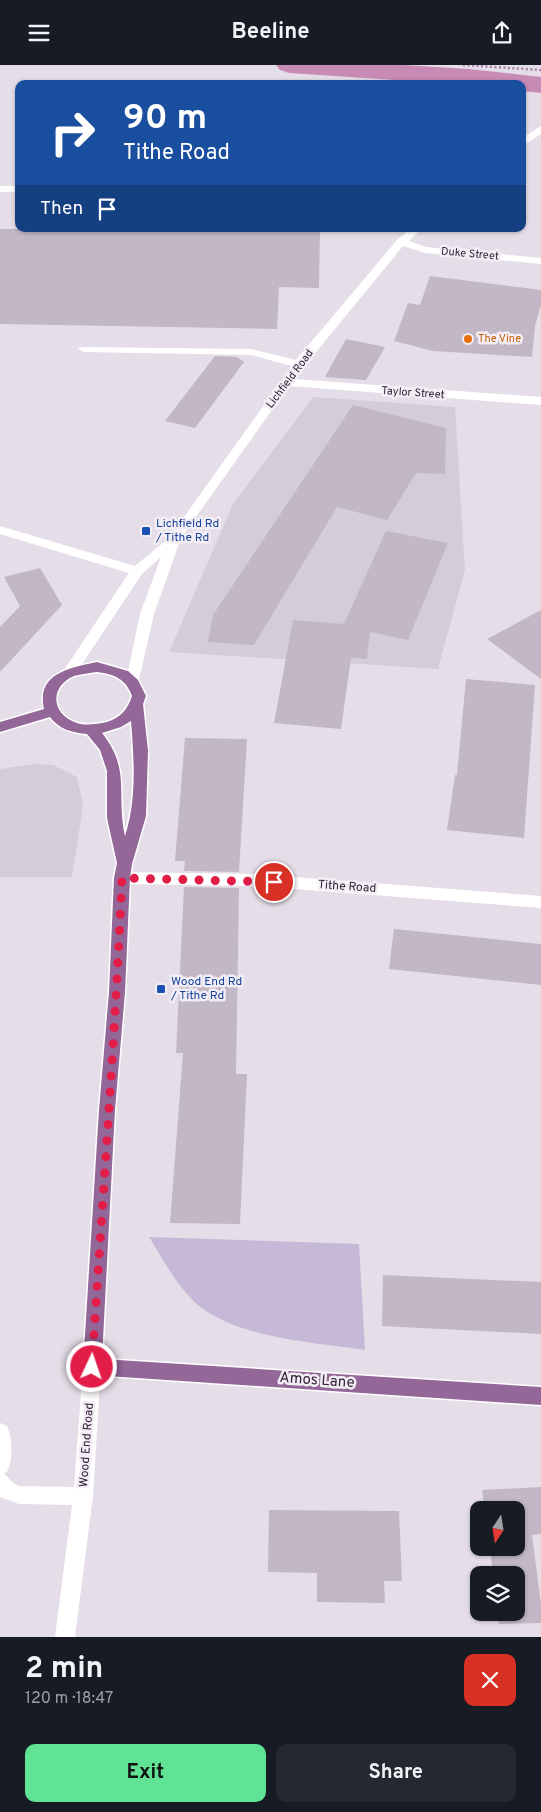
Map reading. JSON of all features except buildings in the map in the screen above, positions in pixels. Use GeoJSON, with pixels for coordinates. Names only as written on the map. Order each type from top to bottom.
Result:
{"type":"FeatureCollection","features":[{"type":"Feature","properties":{"kind":"main road"},"geometry":{"type":"LineString","coordinates":[[82,668],[110,668],[123,673],[133,681],[137,688],[139,696],[137,705],[133,712],[121,721],[103,728],[91,729],[66,725],[50,712],[47,696],[51,687],[58,679],[69,673],[82,668]]}},
{"type":"Feature","properties":{"kind":"main road","name":"Wood End Road"},"geometry":{"type":"LineString","coordinates":[[123,871],[139,816],[141,751],[137,705]]}},
{"type":"Feature","properties":{"kind":"main road"},"geometry":{"type":"LineString","coordinates":[[0,727],[50,712]]}},
{"type":"Feature","properties":{"kind":"main road","name":"Wood End Road"},"geometry":{"type":"LineString","coordinates":[[91,729],[107,749],[114,771],[114,818],[123,871],[118,992],[107,1110],[92,1367]]}},
{"type":"Feature","properties":{"kind":"main road","name":"Amos Lane"},"geometry":{"type":"LineString","coordinates":[[92,1367],[541,1396]]}},
{"type":"Feature","properties":{"kind":"street"},"geometry":{"type":"LineString","coordinates":[[526,140],[541,129]]}},
{"type":"Feature","properties":{"kind":"street"},"geometry":{"type":"LineString","coordinates":[[0,189],[15,189]]}},
{"type":"Feature","properties":{"kind":"street","name":"Lichfield Road"},"geometry":{"type":"LineString","coordinates":[[69,673],[137,571],[175,538],[299,364],[400,242],[412,232]]}},
{"type":"Feature","properties":{"kind":"street","name":"Duke Street"},"geometry":{"type":"LineString","coordinates":[[400,242],[425,250],[541,261]]}},
{"type":"Feature","properties":{"kind":"street"},"geometry":{"type":"LineString","coordinates":[[84,349],[251,352],[299,364]]}},
{"type":"Feature","properties":{"kind":"street","name":"Taylor Street"},"geometry":{"type":"LineString","coordinates":[[286,382],[541,401]]}},
{"type":"Feature","properties":{"kind":"street"},"geometry":{"type":"LineString","coordinates":[[0,530],[137,571]]}},
{"type":"Feature","properties":{"kind":"street","name":"Lichfield Road"},"geometry":{"type":"LineString","coordinates":[[133,681],[147,614],[175,538]]}},
{"type":"Feature","properties":{"kind":"street","name":"Tithe Road"},"geometry":{"type":"LineString","coordinates":[[123,871],[541,902]]}},
{"type":"Feature","properties":{"kind":"street","name":"Wood End Road"},"geometry":{"type":"LineString","coordinates":[[65,1637],[83,1496],[92,1367]]}},
{"type":"Feature","properties":{"kind":"street"},"geometry":{"type":"LineString","coordinates":[[0,1432],[2,1436],[0,1466]]}},
{"type":"Feature","properties":{"kind":"street"},"geometry":{"type":"LineString","coordinates":[[0,1481],[6,1490],[19,1495],[83,1496]]}},
{"type":"Feature","properties":{"kind":"path"},"geometry":{"type":"LineString","coordinates":[[463,65],[541,71]]}},
{"type":"Feature","properties":{"kind":"path"},"geometry":{"type":"LineString","coordinates":[[510,68],[514,65]]}},
{"type":"Feature","properties":{"kind":"shaded area"},"geometry":{"type":"Polygon","coordinates":[[[313,397],[455,407],[465,570],[438,669],[169,652],[233,504],[313,397]]]}},
{"type":"Feature","properties":{"kind":"shaded area"},"geometry":{"type":"Polygon","coordinates":[[[35,764],[53,765],[77,777],[83,806],[72,877],[0,877],[0,769],[35,764]]]}},
{"type":"Feature","properties":{"kind":"shaded area"},"geometry":{"type":"Polygon","coordinates":[[[149,1237],[359,1244],[365,1350],[270,1335],[245,1329],[223,1320],[203,1309],[187,1294],[149,1237]]]}},
{"type":"Feature","properties":{"kind":"waterway"},"geometry":{"type":"LineString","coordinates":[[289,65],[496,80]]}},
{"type":"Feature","properties":{"kind":"waterway"},"geometry":{"type":"LineString","coordinates":[[526,83],[541,85]]}},
{"type":"Feature","properties":{"kind":"place","name":"The Vine"},"geometry":{"type":"Point","coordinates":[468,339]}},
{"type":"Feature","properties":{"kind":"place","name":"Lichfield Rd / Tithe Rd"},"geometry":{"type":"Point","coordinates":[146,531]}},
{"type":"Feature","properties":{"kind":"place","name":"Wood End Rd / Tithe Rd"},"geometry":{"type":"Point","coordinates":[161,989]}},
{"type":"Feature","properties":{"kind":"route"},"geometry":{"type":"LineString","coordinates":[[92,1367],[107,1110],[118,992],[122,878],[274,882]]}}]}
